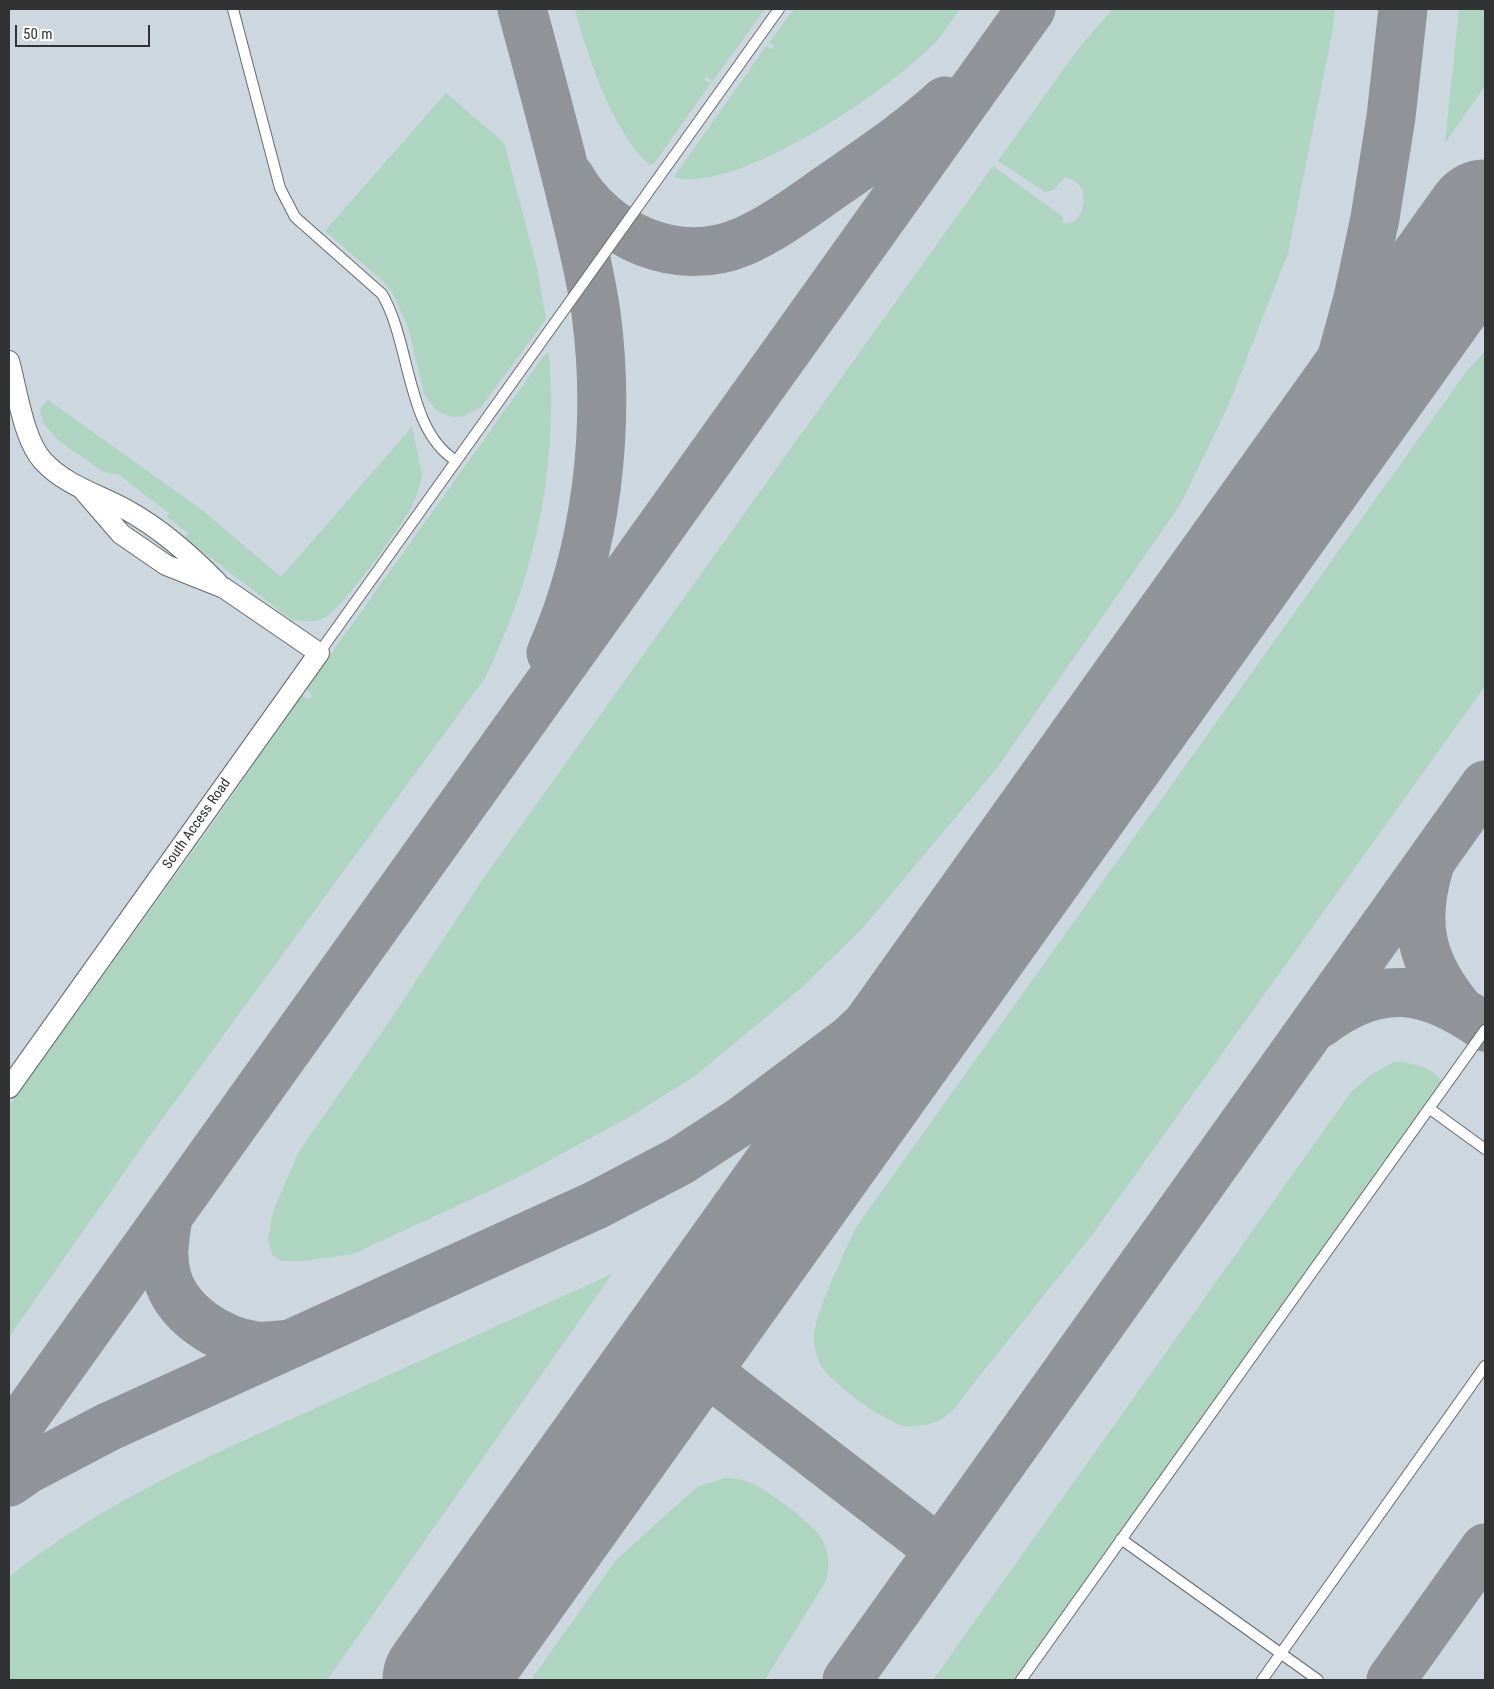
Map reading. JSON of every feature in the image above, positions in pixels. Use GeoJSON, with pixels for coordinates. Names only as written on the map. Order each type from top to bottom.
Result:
{"type":"FeatureCollection","features":[{"type":"Feature","properties":{"kind":"street"},"geometry":{"type":"LineString","coordinates":[[9,361],[34,448],[42,460],[83,490],[125,509],[180,546],[224,588],[319,653]]}},
{"type":"Feature","properties":{"kind":"street","name":"South Access Road"},"geometry":{"type":"LineString","coordinates":[[9,1088],[319,653]]}},
{"type":"Feature","properties":{"kind":"lane"},"geometry":{"type":"LineString","coordinates":[[233,9],[280,188],[295,218],[382,294],[391,308],[399,331],[417,405],[441,451],[455,460]]}},
{"type":"Feature","properties":{"kind":"lane"},"geometry":{"type":"LineString","coordinates":[[319,653],[455,460],[779,9]]}},
{"type":"Feature","properties":{"kind":"lane"},"geometry":{"type":"LineString","coordinates":[[1021,1680],[1373,1192],[1485,1030]]}},
{"type":"Feature","properties":{"kind":"lane"},"geometry":{"type":"LineString","coordinates":[[1430,1109],[1485,1149]]}},
{"type":"Feature","properties":{"kind":"lane"},"geometry":{"type":"LineString","coordinates":[[1262,1680],[1485,1366]]}},
{"type":"Feature","properties":{"kind":"lane"},"geometry":{"type":"LineString","coordinates":[[1121,1539],[1318,1680]]}},
{"type":"Feature","properties":{"kind":"shaded area"},"geometry":{"type":"Polygon","coordinates":[[[9,9],[1485,9],[1485,1680],[9,1680],[9,9]]]}},
{"type":"Feature","properties":{"kind":"green space"},"geometry":{"type":"Polygon","coordinates":[[[575,9],[765,9],[712,82],[709,78],[705,77],[705,81],[711,83],[655,162],[650,165],[624,134],[613,114],[594,70],[575,9]]]}},
{"type":"Feature","properties":{"kind":"green space"},"geometry":{"type":"Polygon","coordinates":[[[794,9],[960,9],[940,37],[920,57],[855,107],[815,132],[775,153],[736,170],[702,178],[674,177],[767,45],[770,49],[773,48],[773,45],[769,43],[794,9]]]}},
{"type":"Feature","properties":{"kind":"green space"},"geometry":{"type":"Polygon","coordinates":[[[1113,9],[1335,9],[1333,29],[1288,253],[1228,406],[1180,505],[997,768],[860,931],[800,989],[695,1076],[633,1115],[515,1179],[353,1254],[303,1261],[282,1261],[272,1255],[268,1239],[273,1212],[298,1153],[389,1022],[483,879],[993,166],[1063,217],[1063,223],[1075,221],[1079,216],[1082,210],[1083,196],[1082,190],[1076,182],[1065,177],[1053,190],[1045,192],[998,161],[1078,49],[1113,9]]]}},
{"type":"Feature","properties":{"kind":"green space"},"geometry":{"type":"Polygon","coordinates":[[[1459,9],[1485,9],[1485,86],[1445,143],[1459,9]]]}},
{"type":"Feature","properties":{"kind":"green space"},"geometry":{"type":"Polygon","coordinates":[[[446,93],[504,143],[537,267],[546,319],[481,407],[464,416],[453,417],[436,410],[424,393],[408,327],[393,294],[384,282],[325,231],[446,93]]]}},
{"type":"Feature","properties":{"kind":"green space"},"geometry":{"type":"Polygon","coordinates":[[[1485,351],[1485,686],[1092,1235],[959,1403],[940,1420],[924,1425],[912,1426],[896,1423],[872,1410],[846,1391],[826,1372],[820,1364],[814,1342],[823,1302],[857,1226],[1467,371],[1485,351]]]}},
{"type":"Feature","properties":{"kind":"green space"},"geometry":{"type":"Polygon","coordinates":[[[546,353],[549,353],[550,438],[540,520],[518,599],[503,639],[485,678],[146,1141],[9,1337],[9,1106],[212,825],[302,695],[309,700],[313,696],[306,689],[546,353]]]}},
{"type":"Feature","properties":{"kind":"green space"},"geometry":{"type":"Polygon","coordinates":[[[48,400],[202,510],[281,577],[412,427],[422,474],[419,489],[408,513],[345,599],[322,619],[309,621],[292,620],[185,538],[188,533],[167,517],[169,513],[119,475],[104,472],[59,441],[43,423],[40,409],[48,400]]]}},
{"type":"Feature","properties":{"kind":"green space"},"geometry":{"type":"Polygon","coordinates":[[[1396,1061],[1427,1069],[1433,1072],[1442,1082],[1020,1680],[933,1680],[1352,1091],[1372,1074],[1396,1061]]]}},
{"type":"Feature","properties":{"kind":"green space"},"geometry":{"type":"Polygon","coordinates":[[[612,1274],[327,1680],[9,1680],[9,1577],[44,1550],[118,1504],[196,1463],[612,1274]]]}},
{"type":"Feature","properties":{"kind":"green space"},"geometry":{"type":"Polygon","coordinates":[[[725,1478],[748,1482],[789,1508],[818,1534],[823,1541],[828,1556],[828,1572],[825,1582],[765,1680],[531,1680],[616,1560],[697,1487],[725,1478]]]}},
{"type":"Feature","properties":{"kind":"taxiway"},"geometry":{"type":"LineString","coordinates":[[522,9],[558,143],[591,282],[596,313],[602,399],[596,486],[589,530],[580,572],[567,613],[551,653]]}},
{"type":"Feature","properties":{"kind":"taxiway"},"geometry":{"type":"LineString","coordinates":[[9,1439],[1031,9]]}},
{"type":"Feature","properties":{"kind":"taxiway"},"geometry":{"type":"LineString","coordinates":[[1247,554],[1263,530],[1335,382],[1358,298],[1375,218],[1391,117],[1403,9]]}},
{"type":"Feature","properties":{"kind":"taxiway"},"geometry":{"type":"LineString","coordinates":[[570,177],[584,198],[602,216],[622,231],[644,242],[668,249],[692,252],[717,249],[742,242],[780,222],[893,143],[945,101]]}},
{"type":"Feature","properties":{"kind":"taxiway"},"geometry":{"type":"LineString","coordinates":[[9,1482],[28,1469],[108,1427],[596,1205],[680,1161],[740,1122],[851,1039],[916,978],[982,909],[1148,691]]}},
{"type":"Feature","properties":{"kind":"taxiway"},"geometry":{"type":"LineString","coordinates":[[847,1680],[1485,785]]}},
{"type":"Feature","properties":{"kind":"taxiway"},"geometry":{"type":"LineString","coordinates":[[1429,867],[1421,907],[1423,942],[1428,959],[1436,975],[1459,1009]]}},
{"type":"Feature","properties":{"kind":"taxiway"},"geometry":{"type":"LineString","coordinates":[[1319,1024],[1341,1009],[1362,999],[1402,992],[1422,995],[1443,1002],[1485,1027]]}},
{"type":"Feature","properties":{"kind":"taxiway"},"geometry":{"type":"LineString","coordinates":[[168,1217],[164,1247],[165,1270],[172,1290],[190,1314],[215,1332],[242,1343],[256,1346],[290,1344]]}},
{"type":"Feature","properties":{"kind":"taxiway"},"geometry":{"type":"LineString","coordinates":[[678,1349],[939,1550]]}},
{"type":"Feature","properties":{"kind":"taxiway"},"geometry":{"type":"LineString","coordinates":[[1391,1680],[1485,1548]]}},
{"type":"Feature","properties":{"kind":"runway"},"geometry":{"type":"LineString","coordinates":[[443,1680],[1485,220]]}}]}
